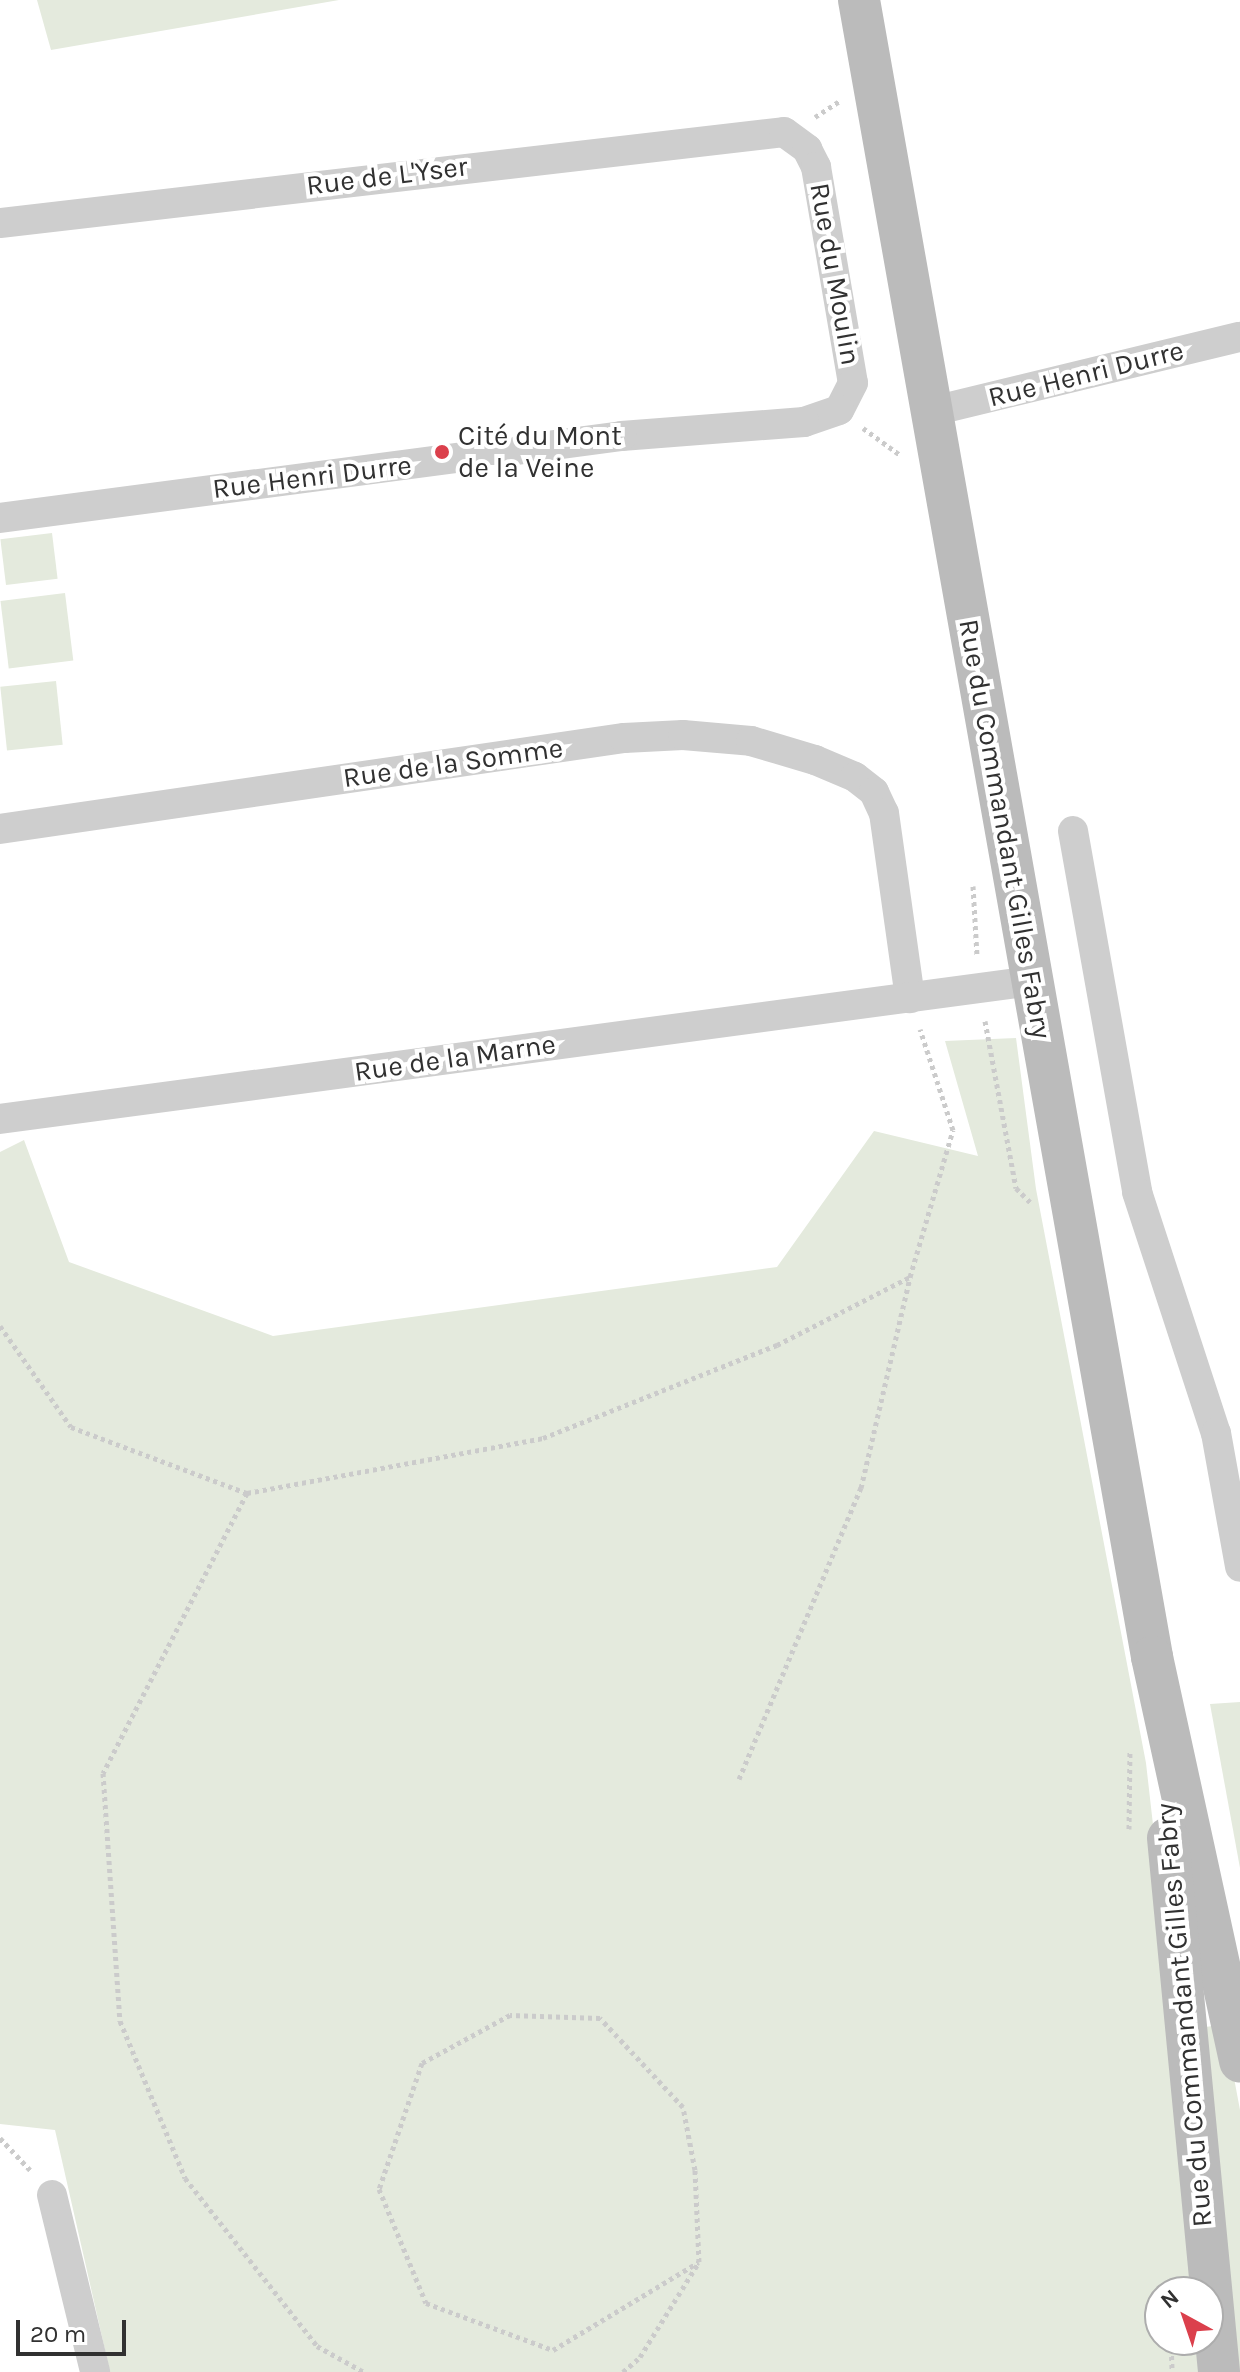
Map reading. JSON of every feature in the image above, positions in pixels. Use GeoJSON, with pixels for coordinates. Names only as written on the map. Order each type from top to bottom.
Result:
{"type":"FeatureCollection","features":[{"type":"Feature","properties":{"kind":"street","name":"Rue du Commandant Gilles Fabry"},"geometry":{"type":"LineString","coordinates":[[859,0],[1152,1657],[1240,2062]]}},
{"type":"Feature","properties":{"kind":"street","name":"Rue de L'Yser"},"geometry":{"type":"LineString","coordinates":[[0,223],[774,130]]}},
{"type":"Feature","properties":{"kind":"street","name":"Rue du Moulin"},"geometry":{"type":"LineString","coordinates":[[774,130],[793,136],[816,167],[846,402]]}},
{"type":"Feature","properties":{"kind":"street","name":"Rue Henri Durre"},"geometry":{"type":"LineString","coordinates":[[933,411],[1240,337]]}},
{"type":"Feature","properties":{"kind":"street","name":"Rue Henri Durre"},"geometry":{"type":"LineString","coordinates":[[0,518],[622,436],[804,422],[846,402]]}},
{"type":"Feature","properties":{"kind":"street","name":"Rue de la Somme"},"geometry":{"type":"LineString","coordinates":[[0,829],[661,735],[729,738],[799,753],[866,783],[884,813],[910,998]]}},
{"type":"Feature","properties":{"kind":"street"},"geometry":{"type":"LineString","coordinates":[[1073,831],[1137,1192],[1216,1433],[1240,1567]]}},
{"type":"Feature","properties":{"kind":"street","name":"Rue de la Marne"},"geometry":{"type":"LineString","coordinates":[[0,1119],[1032,981]]}},
{"type":"Feature","properties":{"kind":"street","name":"Rue du Commandant Gilles Fabry"},"geometry":{"type":"LineString","coordinates":[[1152,1657],[1219,2372]]}},
{"type":"Feature","properties":{"kind":"street"},"geometry":{"type":"LineString","coordinates":[[52,2195],[95,2372]]}},
{"type":"Feature","properties":{"kind":"path"},"geometry":{"type":"LineString","coordinates":[[839,89],[845,116]]}},
{"type":"Feature","properties":{"kind":"path"},"geometry":{"type":"LineString","coordinates":[[846,402],[907,460],[905,447]]}},
{"type":"Feature","properties":{"kind":"path"},"geometry":{"type":"LineString","coordinates":[[972,870],[979,988],[1016,1188],[1035,1207]]}},
{"type":"Feature","properties":{"kind":"path"},"geometry":{"type":"LineString","coordinates":[[739,1779],[861,1488],[910,1277],[953,1130],[910,998]]}},
{"type":"Feature","properties":{"kind":"path"},"geometry":{"type":"LineString","coordinates":[[0,1326],[71,1427],[247,1493],[543,1438],[777,1345],[910,1277]]}},
{"type":"Feature","properties":{"kind":"path"},"geometry":{"type":"LineString","coordinates":[[247,1493],[103,1773],[120,2021],[185,2178],[317,2346],[364,2372]]}},
{"type":"Feature","properties":{"kind":"path"},"geometry":{"type":"LineString","coordinates":[[1131,1735],[1131,1845]]}},
{"type":"Feature","properties":{"kind":"path"},"geometry":{"type":"LineString","coordinates":[[623,2372],[640,2357],[699,2262],[695,2170],[683,2107],[600,2018],[510,2015],[422,2063],[379,2189],[426,2303],[553,2350],[699,2262]]}},
{"type":"Feature","properties":{"kind":"path"},"geometry":{"type":"LineString","coordinates":[[0,2138],[52,2195]]}},
{"type":"Feature","properties":{"kind":"shaded area"},"geometry":{"type":"Polygon","coordinates":[[[37,0],[339,0],[51,50],[37,0]]]}},
{"type":"Feature","properties":{"kind":"shaded area"},"geometry":{"type":"Polygon","coordinates":[[[52,533],[58,579],[6,585],[0,539],[52,533]]]}},
{"type":"Feature","properties":{"kind":"shaded area"},"geometry":{"type":"Polygon","coordinates":[[[65,593],[73,660],[9,668],[0,601],[65,593]]]}},
{"type":"Feature","properties":{"kind":"shaded area"},"geometry":{"type":"Polygon","coordinates":[[[56,681],[63,745],[7,751],[0,687],[56,681]]]}},
{"type":"Feature","properties":{"kind":"shaded area"},"geometry":{"type":"Polygon","coordinates":[[[1016,1038],[1036,1189],[1146,1763],[1168,1957],[1193,2276],[1144,2276],[1144,2356],[1200,2356],[1201,2372],[110,2372],[55,2130],[0,2124],[0,1152],[24,1140],[69,1262],[273,1336],[777,1267],[874,1131],[978,1156],[945,1041],[1016,1038]]]}},
{"type":"Feature","properties":{"kind":"shaded area"},"geometry":{"type":"Polygon","coordinates":[[[1240,1702],[1240,1868],[1210,1704],[1240,1702]]]}},
{"type":"Feature","properties":{"kind":"shaded area"},"geometry":{"type":"Polygon","coordinates":[[[1224,2024],[1240,2110],[1240,2372],[1232,2372],[1206,2027],[1224,2024]]]}},
{"type":"Feature","properties":{"kind":"place","name":"Cité du Mont de la Veine"},"geometry":{"type":"Point","coordinates":[442,452]}}]}
